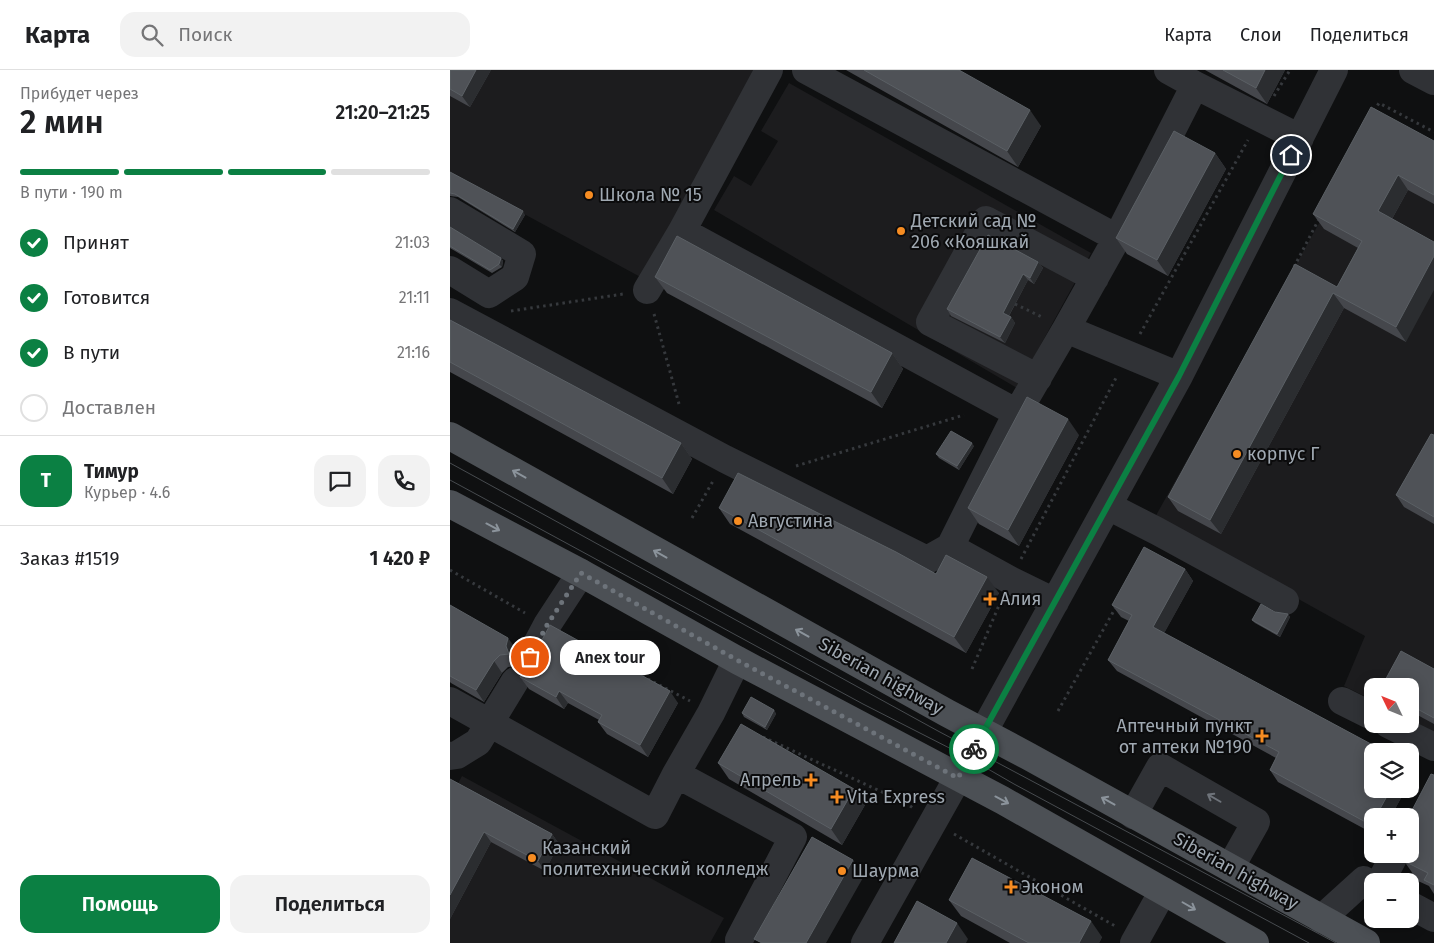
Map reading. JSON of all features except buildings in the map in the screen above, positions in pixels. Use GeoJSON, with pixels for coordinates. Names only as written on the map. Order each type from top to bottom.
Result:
{"type":"FeatureCollection","features":[{"type":"Feature","properties":{"kind":"main road","name":"Siberian highway"},"geometry":{"type":"LineString","coordinates":[[450,436],[1366,943]]}},
{"type":"Feature","properties":{"kind":"main road"},"geometry":{"type":"LineString","coordinates":[[450,504],[581,573],[737,660],[1002,800],[1255,943]]}},
{"type":"Feature","properties":{"kind":"street"},"geometry":{"type":"LineString","coordinates":[[647,290],[682,231],[769,70]]}},
{"type":"Feature","properties":{"kind":"street"},"geometry":{"type":"LineString","coordinates":[[806,70],[1117,238]]}},
{"type":"Feature","properties":{"kind":"street"},"geometry":{"type":"LineString","coordinates":[[1168,70],[1300,138]]}},
{"type":"Feature","properties":{"kind":"street"},"geometry":{"type":"LineString","coordinates":[[865,943],[1179,376],[1334,70]]}},
{"type":"Feature","properties":{"kind":"street"},"geometry":{"type":"LineString","coordinates":[[1413,70],[1434,81]]}},
{"type":"Feature","properties":{"kind":"street"},"geometry":{"type":"LineString","coordinates":[[450,312],[759,477],[927,560],[950,547],[1017,413],[1038,378],[1056,324],[1095,278],[1195,85]]}},
{"type":"Feature","properties":{"kind":"street"},"geometry":{"type":"LineString","coordinates":[[450,211],[522,254],[515,277],[489,294],[450,270]]}},
{"type":"Feature","properties":{"kind":"street"},"geometry":{"type":"LineString","coordinates":[[1038,378],[930,322],[986,220],[1095,278]]}},
{"type":"Feature","properties":{"kind":"street"},"geometry":{"type":"LineString","coordinates":[[682,231],[1017,413]]}},
{"type":"Feature","properties":{"kind":"street"},"geometry":{"type":"LineString","coordinates":[[1056,324],[1179,376]]}},
{"type":"Feature","properties":{"kind":"street"},"geometry":{"type":"LineString","coordinates":[[1108,506],[1158,531],[1285,601]]}},
{"type":"Feature","properties":{"kind":"street"},"geometry":{"type":"LineString","coordinates":[[950,547],[1055,602]]}},
{"type":"Feature","properties":{"kind":"street"},"geometry":{"type":"LineString","coordinates":[[530,657],[547,625],[581,573]]}},
{"type":"Feature","properties":{"kind":"street"},"geometry":{"type":"LineString","coordinates":[[450,701],[655,815],[711,713],[737,660]]}},
{"type":"Feature","properties":{"kind":"street"},"geometry":{"type":"LineString","coordinates":[[450,756],[457,755],[478,742],[515,682]]}},
{"type":"Feature","properties":{"kind":"street"},"geometry":{"type":"LineString","coordinates":[[1342,701],[1364,712]]}},
{"type":"Feature","properties":{"kind":"street"},"geometry":{"type":"LineString","coordinates":[[1406,733],[1434,747]]}},
{"type":"Feature","properties":{"kind":"street"},"geometry":{"type":"LineString","coordinates":[[1133,814],[1160,768],[1256,822],[1230,868]]}},
{"type":"Feature","properties":{"kind":"street"},"geometry":{"type":"LineString","coordinates":[[676,774],[793,837],[739,940]]}},
{"type":"Feature","properties":{"kind":"street"},"geometry":{"type":"LineString","coordinates":[[1321,919],[1364,880]]}},
{"type":"Feature","properties":{"kind":"street"},"geometry":{"type":"LineString","coordinates":[[1136,941],[1163,891]]}},
{"type":"Feature","properties":{"kind":"street"},"geometry":{"type":"LineString","coordinates":[[1419,910],[1434,918]]}},
{"type":"Feature","properties":{"kind":"path"},"geometry":{"type":"LineString","coordinates":[[1374,111],[1379,102],[1434,132]]}},
{"type":"Feature","properties":{"kind":"path"},"geometry":{"type":"LineString","coordinates":[[1293,269],[1320,216]]}},
{"type":"Feature","properties":{"kind":"path"},"geometry":{"type":"LineString","coordinates":[[502,313],[647,290],[688,440]]}},
{"type":"Feature","properties":{"kind":"path"},"geometry":{"type":"LineString","coordinates":[[1015,304],[1056,324]]}},
{"type":"Feature","properties":{"kind":"path"},"geometry":{"type":"LineString","coordinates":[[759,477],[970,413]]}},
{"type":"Feature","properties":{"kind":"path"},"geometry":{"type":"LineString","coordinates":[[692,518],[725,459]]}},
{"type":"Feature","properties":{"kind":"path"},"geometry":{"type":"LineString","coordinates":[[450,570],[547,625]]}},
{"type":"Feature","properties":{"kind":"path"},"geometry":{"type":"LineString","coordinates":[[1058,712],[1120,600]]}},
{"type":"Feature","properties":{"kind":"path"},"geometry":{"type":"LineString","coordinates":[[642,676],[711,713]]}},
{"type":"Feature","properties":{"kind":"path"},"geometry":{"type":"LineString","coordinates":[[756,733],[906,803],[933,823],[974,845],[1136,941]]}},
{"type":"Feature","properties":{"kind":"shaded area","name":"Школа № 15"},"geometry":{"type":"Polygon","coordinates":[[[450,70],[755,70],[646,280],[450,174],[450,70]]]}},
{"type":"Feature","properties":{"kind":"shaded area","name":"Детский сад № 206 «Кояшкай"},"geometry":{"type":"Polygon","coordinates":[[[789,83],[1091,253],[1017,388],[714,210],[734,176],[751,186],[778,141],[761,131],[789,83]]]}},
{"type":"Feature","properties":{"kind":"shaded area"},"geometry":{"type":"Polygon","coordinates":[[[1380,114],[1434,144],[1434,732],[1419,724],[1419,678],[1364,678],[1364,696],[1344,686],[1365,636],[1154,519],[1380,114]]]}},
{"type":"Feature","properties":{"kind":"shaded area","name":"Казанский политехнический колледж"},"geometry":{"type":"Polygon","coordinates":[[[462,776],[724,918],[710,943],[450,943],[450,799],[462,776]]]}},
{"type":"Feature","properties":{"kind":"tram line"},"geometry":{"type":"LineString","coordinates":[[450,463],[938,731],[1336,943]]}},
{"type":"Feature","properties":{"kind":"tram line"},"geometry":{"type":"LineString","coordinates":[[450,480],[863,704],[969,758],[1309,943]]}},
{"type":"Feature","properties":{"kind":"way so far"},"geometry":{"type":"LineString","coordinates":[[530,657],[547,625],[581,573],[737,660],[958,778],[974,749]]}},
{"type":"Feature","properties":{"kind":"place","name":"Школа № 15"},"geometry":{"type":"Point","coordinates":[589,195]}},
{"type":"Feature","properties":{"kind":"place","name":"Детский сад № 206 «Кояшкай"},"geometry":{"type":"Point","coordinates":[901,231]}},
{"type":"Feature","properties":{"kind":"place","name":"корпус Г"},"geometry":{"type":"Point","coordinates":[1237,454]}},
{"type":"Feature","properties":{"kind":"place","name":"Августина"},"geometry":{"type":"Point","coordinates":[738,521]}},
{"type":"Feature","properties":{"kind":"place","name":"Алия"},"geometry":{"type":"Point","coordinates":[990,599]}},
{"type":"Feature","properties":{"kind":"place","name":"Anex tour"},"geometry":{"type":"Point","coordinates":[530,657]}},
{"type":"Feature","properties":{"kind":"place","name":"Аптечный пункт от аптеки №190"},"geometry":{"type":"Point","coordinates":[1262,736]}},
{"type":"Feature","properties":{"kind":"place","name":"Апрель"},"geometry":{"type":"Point","coordinates":[811,780]}},
{"type":"Feature","properties":{"kind":"place","name":"Vita Express"},"geometry":{"type":"Point","coordinates":[837,797]}},
{"type":"Feature","properties":{"kind":"place","name":"Казанский политехнический колледж"},"geometry":{"type":"Point","coordinates":[532,858]}},
{"type":"Feature","properties":{"kind":"place","name":"Шаурма"},"geometry":{"type":"Point","coordinates":[842,871]}},
{"type":"Feature","properties":{"kind":"place","name":"Эконом"},"geometry":{"type":"Point","coordinates":[1011,887]}},
{"type":"Feature","properties":{"kind":"route"},"geometry":{"type":"LineString","coordinates":[[974,749],[1179,376],[1291,155]]}}]}
